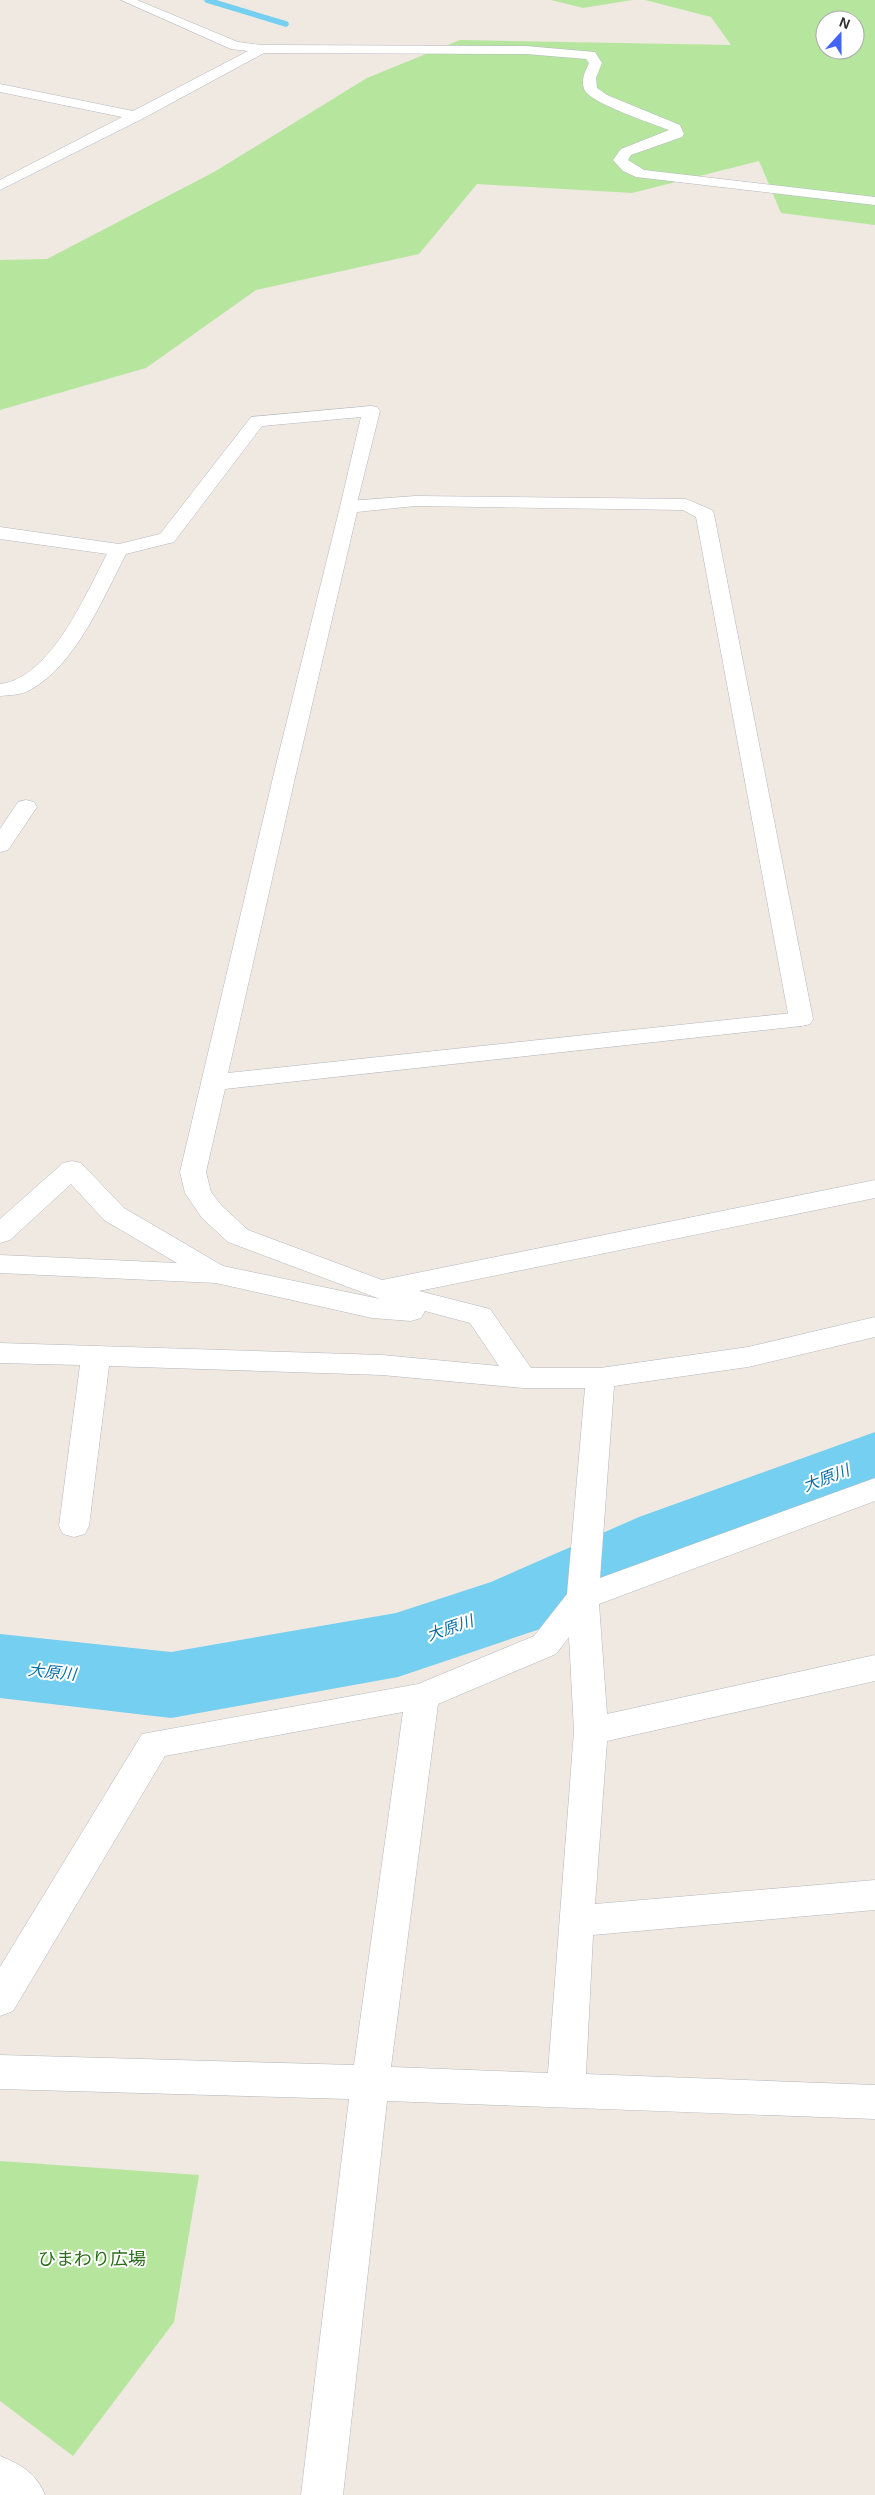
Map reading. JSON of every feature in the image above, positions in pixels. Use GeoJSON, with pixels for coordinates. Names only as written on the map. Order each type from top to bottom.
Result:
{"type":"FeatureCollection","features":[{"type":"Feature","properties":{"kind":"street"},"geometry":{"type":"LineString","coordinates":[[127,0],[235,46],[262,49],[526,50],[590,55],[596,63],[589,78],[591,90],[602,98],[675,128],[677,134],[626,152],[620,160],[628,168],[641,174],[875,201]]}},
{"type":"Feature","properties":{"kind":"street"},"geometry":{"type":"LineString","coordinates":[[0,186],[262,49]]}},
{"type":"Feature","properties":{"kind":"street"},"geometry":{"type":"LineString","coordinates":[[0,88],[137,116]]}},
{"type":"Feature","properties":{"kind":"street"},"geometry":{"type":"LineString","coordinates":[[0,534],[119,550],[168,538],[257,420],[371,411],[212,1082],[193,1172],[198,1193],[212,1212],[238,1236],[380,1290],[480,1316],[522,1378]]}},
{"type":"Feature","properties":{"kind":"street"},"geometry":{"type":"LineString","coordinates":[[212,1082],[801,1019],[705,514],[686,505],[415,502],[349,507]]}},
{"type":"Feature","properties":{"kind":"street"},"geometry":{"type":"LineString","coordinates":[[0,690],[21,687],[47,669],[69,638],[119,550]]}},
{"type":"Feature","properties":{"kind":"street"},"geometry":{"type":"LineString","coordinates":[[0,845],[26,807]]}},
{"type":"Feature","properties":{"kind":"street"},"geometry":{"type":"LineString","coordinates":[[0,1234],[72,1168],[114,1214],[216,1274]]}},
{"type":"Feature","properties":{"kind":"street"},"geometry":{"type":"LineString","coordinates":[[380,1290],[875,1189]]}},
{"type":"Feature","properties":{"kind":"street"},"geometry":{"type":"LineString","coordinates":[[0,1264],[216,1274],[372,1308],[480,1316]]}},
{"type":"Feature","properties":{"kind":"street"},"geometry":{"type":"LineString","coordinates":[[0,1353],[382,1365],[522,1378],[600,1378],[748,1357],[875,1327]]}},
{"type":"Feature","properties":{"kind":"street"},"geometry":{"type":"LineString","coordinates":[[74,1526],[96,1355]]}},
{"type":"Feature","properties":{"kind":"street"},"geometry":{"type":"LineString","coordinates":[[566,2090],[576,1922],[591,1731],[582,1597],[600,1378]]}},
{"type":"Feature","properties":{"kind":"street"},"geometry":{"type":"LineString","coordinates":[[0,2000],[154,1744],[422,1696],[545,1645],[582,1597],[875,1489]]}},
{"type":"Feature","properties":{"kind":"street"},"geometry":{"type":"LineString","coordinates":[[591,1731],[875,1668]]}},
{"type":"Feature","properties":{"kind":"street"},"geometry":{"type":"LineString","coordinates":[[322,2495],[370,2083],[422,1696]]}},
{"type":"Feature","properties":{"kind":"street"},"geometry":{"type":"LineString","coordinates":[[576,1922],[875,1896]]}},
{"type":"Feature","properties":{"kind":"street"},"geometry":{"type":"LineString","coordinates":[[0,2072],[370,2083],[875,2102]]}},
{"type":"Feature","properties":{"kind":"street"},"geometry":{"type":"LineString","coordinates":[[0,2477],[24,2495]]}},
{"type":"Feature","properties":{"kind":"green space"},"geometry":{"type":"Polygon","coordinates":[[[551,0],[632,0],[583,8],[551,0]]]}},
{"type":"Feature","properties":{"kind":"green space"},"geometry":{"type":"Polygon","coordinates":[[[645,0],[875,0],[875,225],[781,213],[759,161],[632,193],[477,184],[419,254],[256,290],[146,368],[0,410],[0,260],[47,259],[214,172],[367,78],[460,40],[731,45],[711,17],[645,0]]]}},
{"type":"Feature","properties":{"kind":"green space","name":"ひまわり広場"},"geometry":{"type":"Polygon","coordinates":[[[0,2161],[199,2175],[174,2322],[73,2456],[0,2401],[0,2161]]]}},
{"type":"Feature","properties":{"kind":"waterway"},"geometry":{"type":"LineString","coordinates":[[207,0],[286,24]]}},
{"type":"Feature","properties":{"kind":"waterway","name":"大原川"},"geometry":{"type":"LineString","coordinates":[[0,1666],[171,1685],[398,1645],[520,1604],[667,1538],[875,1460]]}}]}
